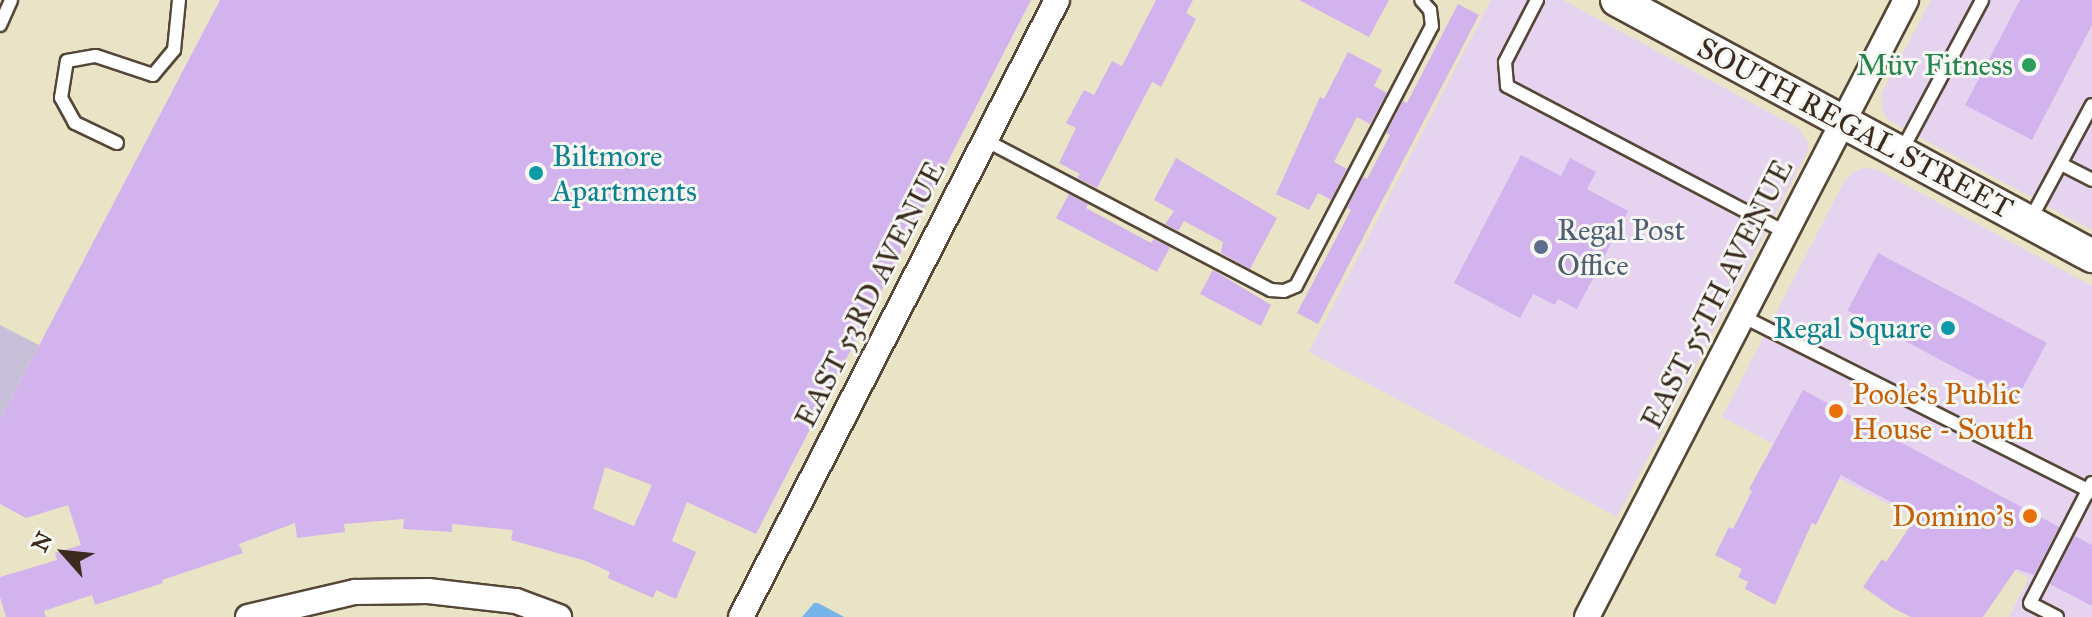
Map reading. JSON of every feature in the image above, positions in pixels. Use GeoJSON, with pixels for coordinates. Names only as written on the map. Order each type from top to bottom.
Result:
{"type":"FeatureCollection","features":[{"type":"Feature","properties":{"kind":"main road","name":"SOUTH REGAL STREET"},"geometry":{"type":"LineString","coordinates":[[1617,0],[2092,256]]}},
{"type":"Feature","properties":{"kind":"street","name":"EAST 53RD AVENUE"},"geometry":{"type":"LineString","coordinates":[[741,617],[1057,0]]}},
{"type":"Feature","properties":{"kind":"street","name":"EAST 55TH AVENUE"},"geometry":{"type":"LineString","coordinates":[[1587,617],[1906,0]]}},
{"type":"Feature","properties":{"kind":"street"},"geometry":{"type":"LineString","coordinates":[[248,617],[355,592],[428,591],[516,601],[559,617]]}},
{"type":"Feature","properties":{"kind":"lane"},"geometry":{"type":"LineString","coordinates":[[0,25],[11,0]]}},
{"type":"Feature","properties":{"kind":"lane"},"geometry":{"type":"LineString","coordinates":[[117,143],[75,123],[61,98],[67,61],[96,56],[153,75],[174,50],[179,0]]}},
{"type":"Feature","properties":{"kind":"lane"},"geometry":{"type":"LineString","coordinates":[[985,140],[1271,290],[1284,291],[1296,286],[1432,26],[1430,10],[1421,0]]}},
{"type":"Feature","properties":{"kind":"lane"},"geometry":{"type":"LineString","coordinates":[[1537,0],[1505,62],[1507,86],[1785,232]]}},
{"type":"Feature","properties":{"kind":"lane"},"geometry":{"type":"LineString","coordinates":[[1901,152],[1982,0]]}},
{"type":"Feature","properties":{"kind":"lane"},"geometry":{"type":"LineString","coordinates":[[2029,222],[2092,105]]}},
{"type":"Feature","properties":{"kind":"lane"},"geometry":{"type":"LineString","coordinates":[[2061,164],[2092,180]]}},
{"type":"Feature","properties":{"kind":"lane"},"geometry":{"type":"LineString","coordinates":[[1742,316],[2091,488],[2030,603],[2057,617]]}},
{"type":"Feature","properties":{"kind":"shaded area"},"geometry":{"type":"Polygon","coordinates":[[[1491,0],[1563,0],[1798,128],[1808,142],[1808,151],[1617,517],[1309,352],[1491,0]]]}},
{"type":"Feature","properties":{"kind":"shaded area"},"geometry":{"type":"Polygon","coordinates":[[[1931,0],[2092,0],[2092,230],[1888,120],[1883,112],[1881,94],[1931,0]]]}},
{"type":"Feature","properties":{"kind":"shaded area"},"geometry":{"type":"Polygon","coordinates":[[[1863,168],[1876,169],[2092,286],[2092,617],[2009,617],[2029,578],[1722,417],[1845,180],[1863,168]]]}},
{"type":"Feature","properties":{"kind":"shaded area"},"geometry":{"type":"Polygon","coordinates":[[[0,325],[39,345],[0,420],[0,325]]]}},
{"type":"Feature","properties":{"kind":"water"},"geometry":{"type":"Polygon","coordinates":[[[814,603],[818,603],[844,617],[802,617],[814,603]]]}},
{"type":"Feature","properties":{"kind":"building","name":"Biltmore Apartments"},"geometry":{"type":"Polygon","coordinates":[[[220,0],[1031,0],[756,534],[687,502],[672,541],[696,552],[676,599],[656,590],[653,598],[608,578],[610,572],[586,561],[511,540],[513,530],[452,524],[452,532],[403,529],[404,519],[344,524],[345,532],[297,538],[295,523],[239,544],[243,553],[162,580],[163,583],[95,605],[92,595],[44,611],[46,617],[6,617],[0,597],[0,577],[57,560],[55,553],[81,545],[68,505],[26,518],[0,504],[0,420],[220,0]],[[605,467],[593,509],[634,526],[652,485],[605,467]]]}},
{"type":"Feature","properties":{"kind":"building"},"geometry":{"type":"Polygon","coordinates":[[[1156,0],[1193,0],[1186,13],[1196,19],[1161,87],[1152,82],[1097,188],[1077,178],[1080,174],[1059,163],[1076,128],[1066,123],[1084,90],[1094,95],[1112,61],[1122,66],[1156,0]]]}},
{"type":"Feature","properties":{"kind":"building"},"geometry":{"type":"Polygon","coordinates":[[[1299,0],[1389,0],[1369,37],[1299,0]]]}},
{"type":"Feature","properties":{"kind":"building","name":"Müv Fitness"},"geometry":{"type":"Polygon","coordinates":[[[2020,0],[2092,0],[2092,25],[2032,140],[1965,105],[2020,0]]]}},
{"type":"Feature","properties":{"kind":"building"},"geometry":{"type":"Polygon","coordinates":[[[1458,4],[1479,15],[1318,324],[1297,313],[1351,210],[1347,208],[1363,177],[1367,179],[1390,135],[1386,133],[1403,101],[1407,103],[1458,4]]]}},
{"type":"Feature","properties":{"kind":"building"},"geometry":{"type":"Polygon","coordinates":[[[1348,52],[1382,70],[1374,86],[1387,93],[1370,124],[1357,117],[1334,162],[1347,169],[1331,200],[1318,193],[1309,210],[1276,194],[1320,97],[1324,99],[1348,52]]]}},
{"type":"Feature","properties":{"kind":"building","name":"Regal Post Office"},"geometry":{"type":"Polygon","coordinates":[[[1521,155],[1561,176],[1570,158],[1596,172],[1587,189],[1628,211],[1577,309],[1558,299],[1555,305],[1533,294],[1520,318],[1454,283],[1521,155]]]}},
{"type":"Feature","properties":{"kind":"building"},"geometry":{"type":"Polygon","coordinates":[[[1176,158],[1277,218],[1250,269],[1221,253],[1223,242],[1184,221],[1178,231],[1165,224],[1174,211],[1154,200],[1176,158]]]}},
{"type":"Feature","properties":{"kind":"building"},"geometry":{"type":"Polygon","coordinates":[[[1069,194],[1088,204],[1086,208],[1151,243],[1154,239],[1170,247],[1157,272],[1056,218],[1069,194]]]}},
{"type":"Feature","properties":{"kind":"building","name":"Regal Square"},"geometry":{"type":"Polygon","coordinates":[[[1878,253],[2047,343],[2016,400],[1847,310],[1878,253]]]}},
{"type":"Feature","properties":{"kind":"building"},"geometry":{"type":"Polygon","coordinates":[[[1213,270],[1271,305],[1261,326],[1200,294],[1213,270]]]}},
{"type":"Feature","properties":{"kind":"building"},"geometry":{"type":"Polygon","coordinates":[[[1803,390],[2059,527],[2034,575],[2016,569],[1983,617],[1911,617],[1893,608],[1863,587],[1882,559],[1886,562],[1917,516],[1841,475],[1816,525],[1812,523],[1775,605],[1745,589],[1748,582],[1738,577],[1742,569],[1715,555],[1729,527],[1733,529],[1752,491],[1749,489],[1803,390]]]}},
{"type":"Feature","properties":{"kind":"building"},"geometry":{"type":"Polygon","coordinates":[[[2075,536],[2092,545],[2092,606],[2050,584],[2075,536]]]}},
{"type":"Feature","properties":{"kind":"place","name":"Müv Fitness"},"geometry":{"type":"Point","coordinates":[2029,65]}},
{"type":"Feature","properties":{"kind":"place","name":"Biltmore Apartments"},"geometry":{"type":"Point","coordinates":[536,173]}},
{"type":"Feature","properties":{"kind":"place","name":"Regal Post Office"},"geometry":{"type":"Point","coordinates":[1541,247]}},
{"type":"Feature","properties":{"kind":"place","name":"Regal Square"},"geometry":{"type":"Point","coordinates":[1948,328]}},
{"type":"Feature","properties":{"kind":"place","name":"Poole's Public House - South"},"geometry":{"type":"Point","coordinates":[1836,411]}},
{"type":"Feature","properties":{"kind":"place","name":"Domino's"},"geometry":{"type":"Point","coordinates":[2030,516]}}]}
